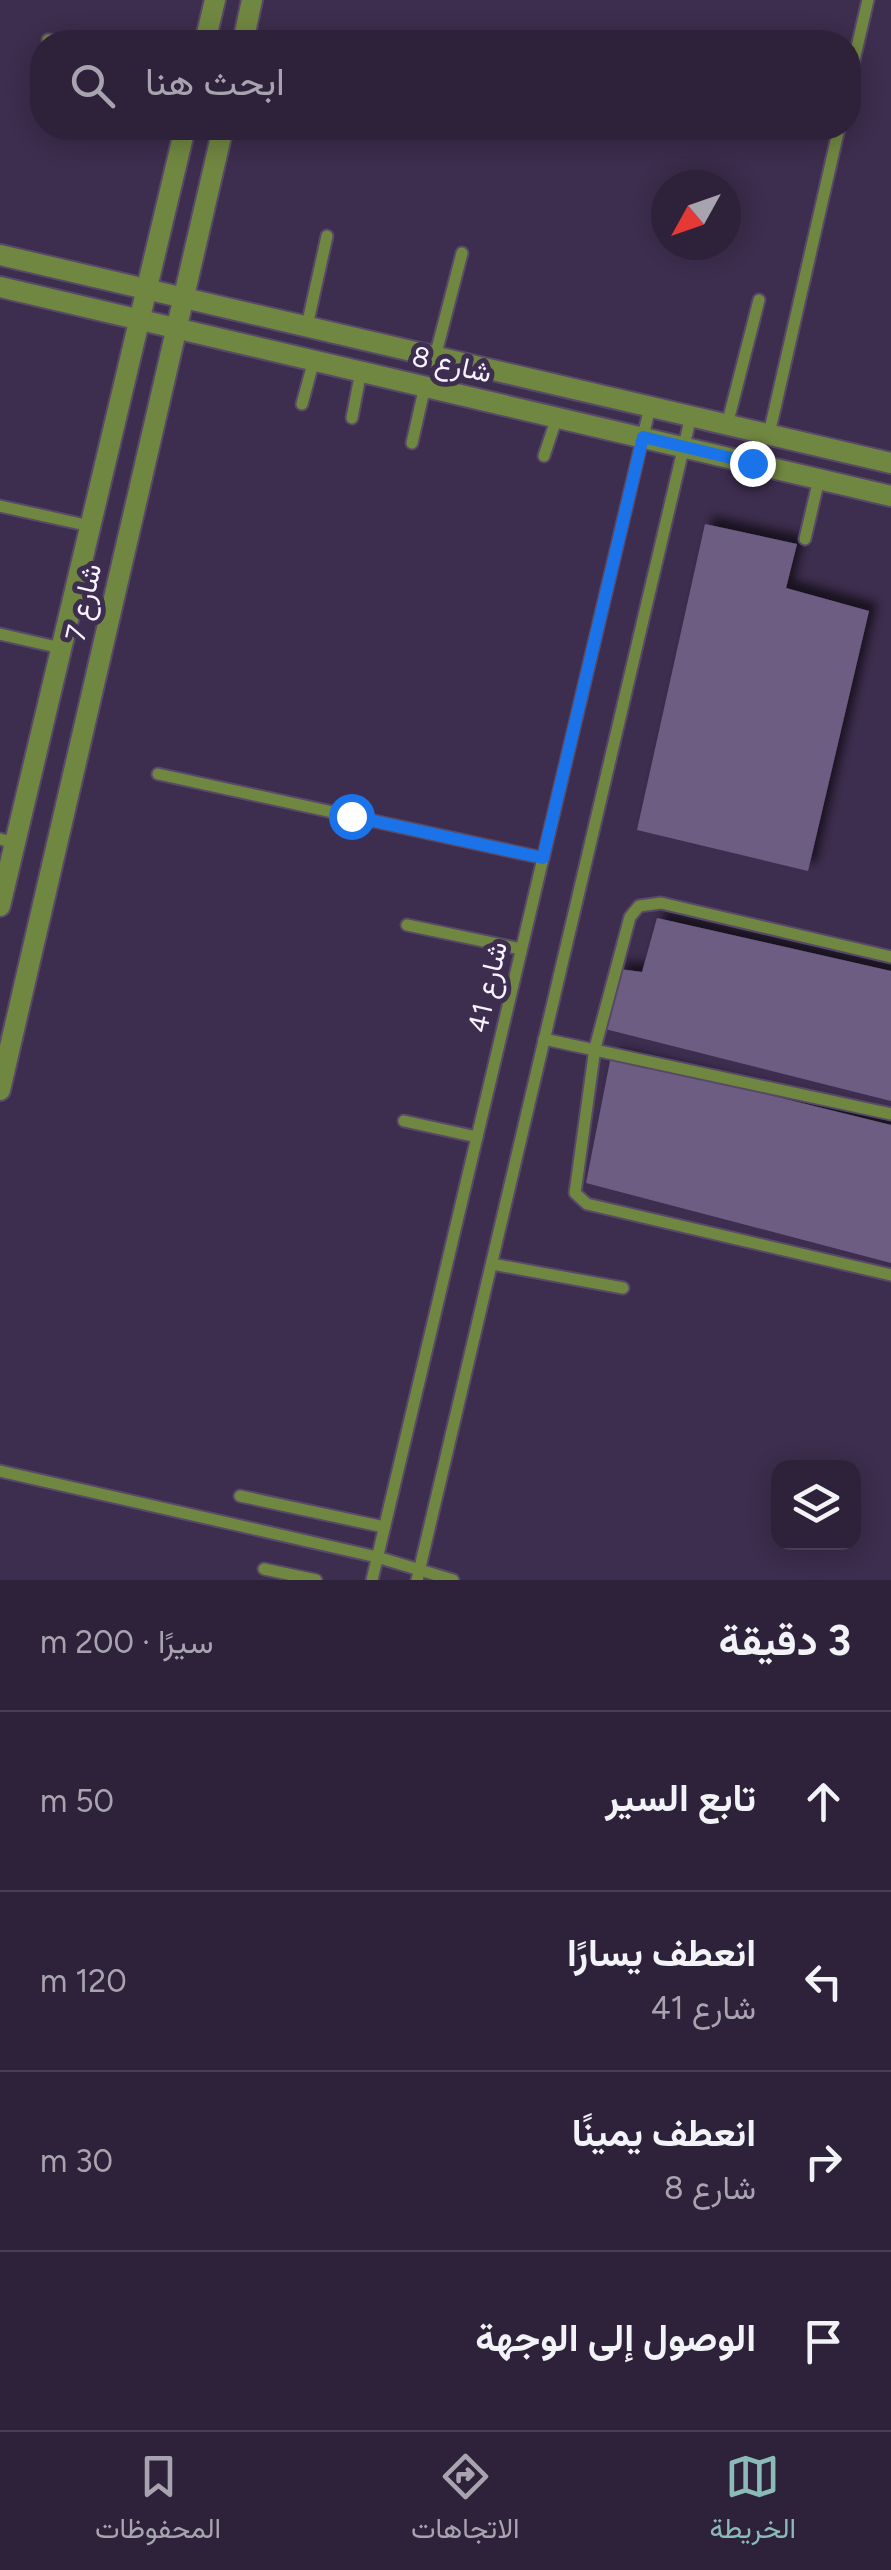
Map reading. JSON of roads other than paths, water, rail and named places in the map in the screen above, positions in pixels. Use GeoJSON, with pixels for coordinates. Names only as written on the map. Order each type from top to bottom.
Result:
{"type":"FeatureCollection","features":[{"type":"Feature","properties":{"kind":"street"},"geometry":{"type":"LineString","coordinates":[[208,30],[215,0]]}},
{"type":"Feature","properties":{"kind":"street"},"geometry":{"type":"LineString","coordinates":[[246,30],[252,0]]}},
{"type":"Feature","properties":{"kind":"street","name":"شارع 7"},"geometry":{"type":"LineString","coordinates":[[0,906],[8,841],[61,648],[181,140]]}},
{"type":"Feature","properties":{"kind":"street","name":"شارع 7"},"geometry":{"type":"LineString","coordinates":[[0,1090],[220,140]]}},
{"type":"Feature","properties":{"kind":"street","name":"شارع 8"},"geometry":{"type":"LineString","coordinates":[[0,255],[891,463]]}},
{"type":"Feature","properties":{"kind":"street","name":"شارع 8"},"geometry":{"type":"LineString","coordinates":[[0,287],[891,496]]}},
{"type":"Feature","properties":{"kind":"lane"},"geometry":{"type":"LineString","coordinates":[[861,30],[868,0]]}},
{"type":"Feature","properties":{"kind":"lane"},"geometry":{"type":"LineString","coordinates":[[769,434],[836,140]]}},
{"type":"Feature","properties":{"kind":"lane"},"geometry":{"type":"LineString","coordinates":[[307,326],[328,236]]}},
{"type":"Feature","properties":{"kind":"lane"},"geometry":{"type":"LineString","coordinates":[[436,356],[462,253]]}},
{"type":"Feature","properties":{"kind":"lane"},"geometry":{"type":"LineString","coordinates":[[727,425],[759,300]]}},
{"type":"Feature","properties":{"kind":"lane"},"geometry":{"type":"LineString","coordinates":[[302,404],[314,360]]}},
{"type":"Feature","properties":{"kind":"lane"},"geometry":{"type":"LineString","coordinates":[[352,418],[360,371]]}},
{"type":"Feature","properties":{"kind":"lane"},"geometry":{"type":"LineString","coordinates":[[412,443],[425,386]]}},
{"type":"Feature","properties":{"kind":"lane","name":"شارع 41"},"geometry":{"type":"LineString","coordinates":[[372,1580],[650,406]]}},
{"type":"Feature","properties":{"kind":"lane"},"geometry":{"type":"LineString","coordinates":[[418,1576],[691,416]]}},
{"type":"Feature","properties":{"kind":"lane"},"geometry":{"type":"LineString","coordinates":[[544,456],[557,417]]}},
{"type":"Feature","properties":{"kind":"lane"},"geometry":{"type":"LineString","coordinates":[[805,538],[820,479]]}},
{"type":"Feature","properties":{"kind":"lane"},"geometry":{"type":"LineString","coordinates":[[0,506],[90,526]]}},
{"type":"Feature","properties":{"kind":"lane"},"geometry":{"type":"LineString","coordinates":[[0,634],[61,648]]}},
{"type":"Feature","properties":{"kind":"lane"},"geometry":{"type":"LineString","coordinates":[[158,774],[543,858]]}},
{"type":"Feature","properties":{"kind":"lane"},"geometry":{"type":"LineString","coordinates":[[891,957],[648,902],[630,918],[595,1048],[575,1193],[581,1200],[891,1275]]}},
{"type":"Feature","properties":{"kind":"lane"},"geometry":{"type":"LineString","coordinates":[[407,925],[521,950]]}},
{"type":"Feature","properties":{"kind":"lane"},"geometry":{"type":"LineString","coordinates":[[544,1039],[891,1114]]}},
{"type":"Feature","properties":{"kind":"lane"},"geometry":{"type":"LineString","coordinates":[[404,1121],[477,1136]]}},
{"type":"Feature","properties":{"kind":"lane"},"geometry":{"type":"LineString","coordinates":[[492,1264],[623,1288]]}},
{"type":"Feature","properties":{"kind":"lane"},"geometry":{"type":"LineString","coordinates":[[0,1471],[377,1558],[418,1576],[452,1580]]}},
{"type":"Feature","properties":{"kind":"lane"},"geometry":{"type":"LineString","coordinates":[[240,1496],[384,1527]]}},
{"type":"Feature","properties":{"kind":"lane"},"geometry":{"type":"LineString","coordinates":[[264,1569],[316,1580]]}}]}
